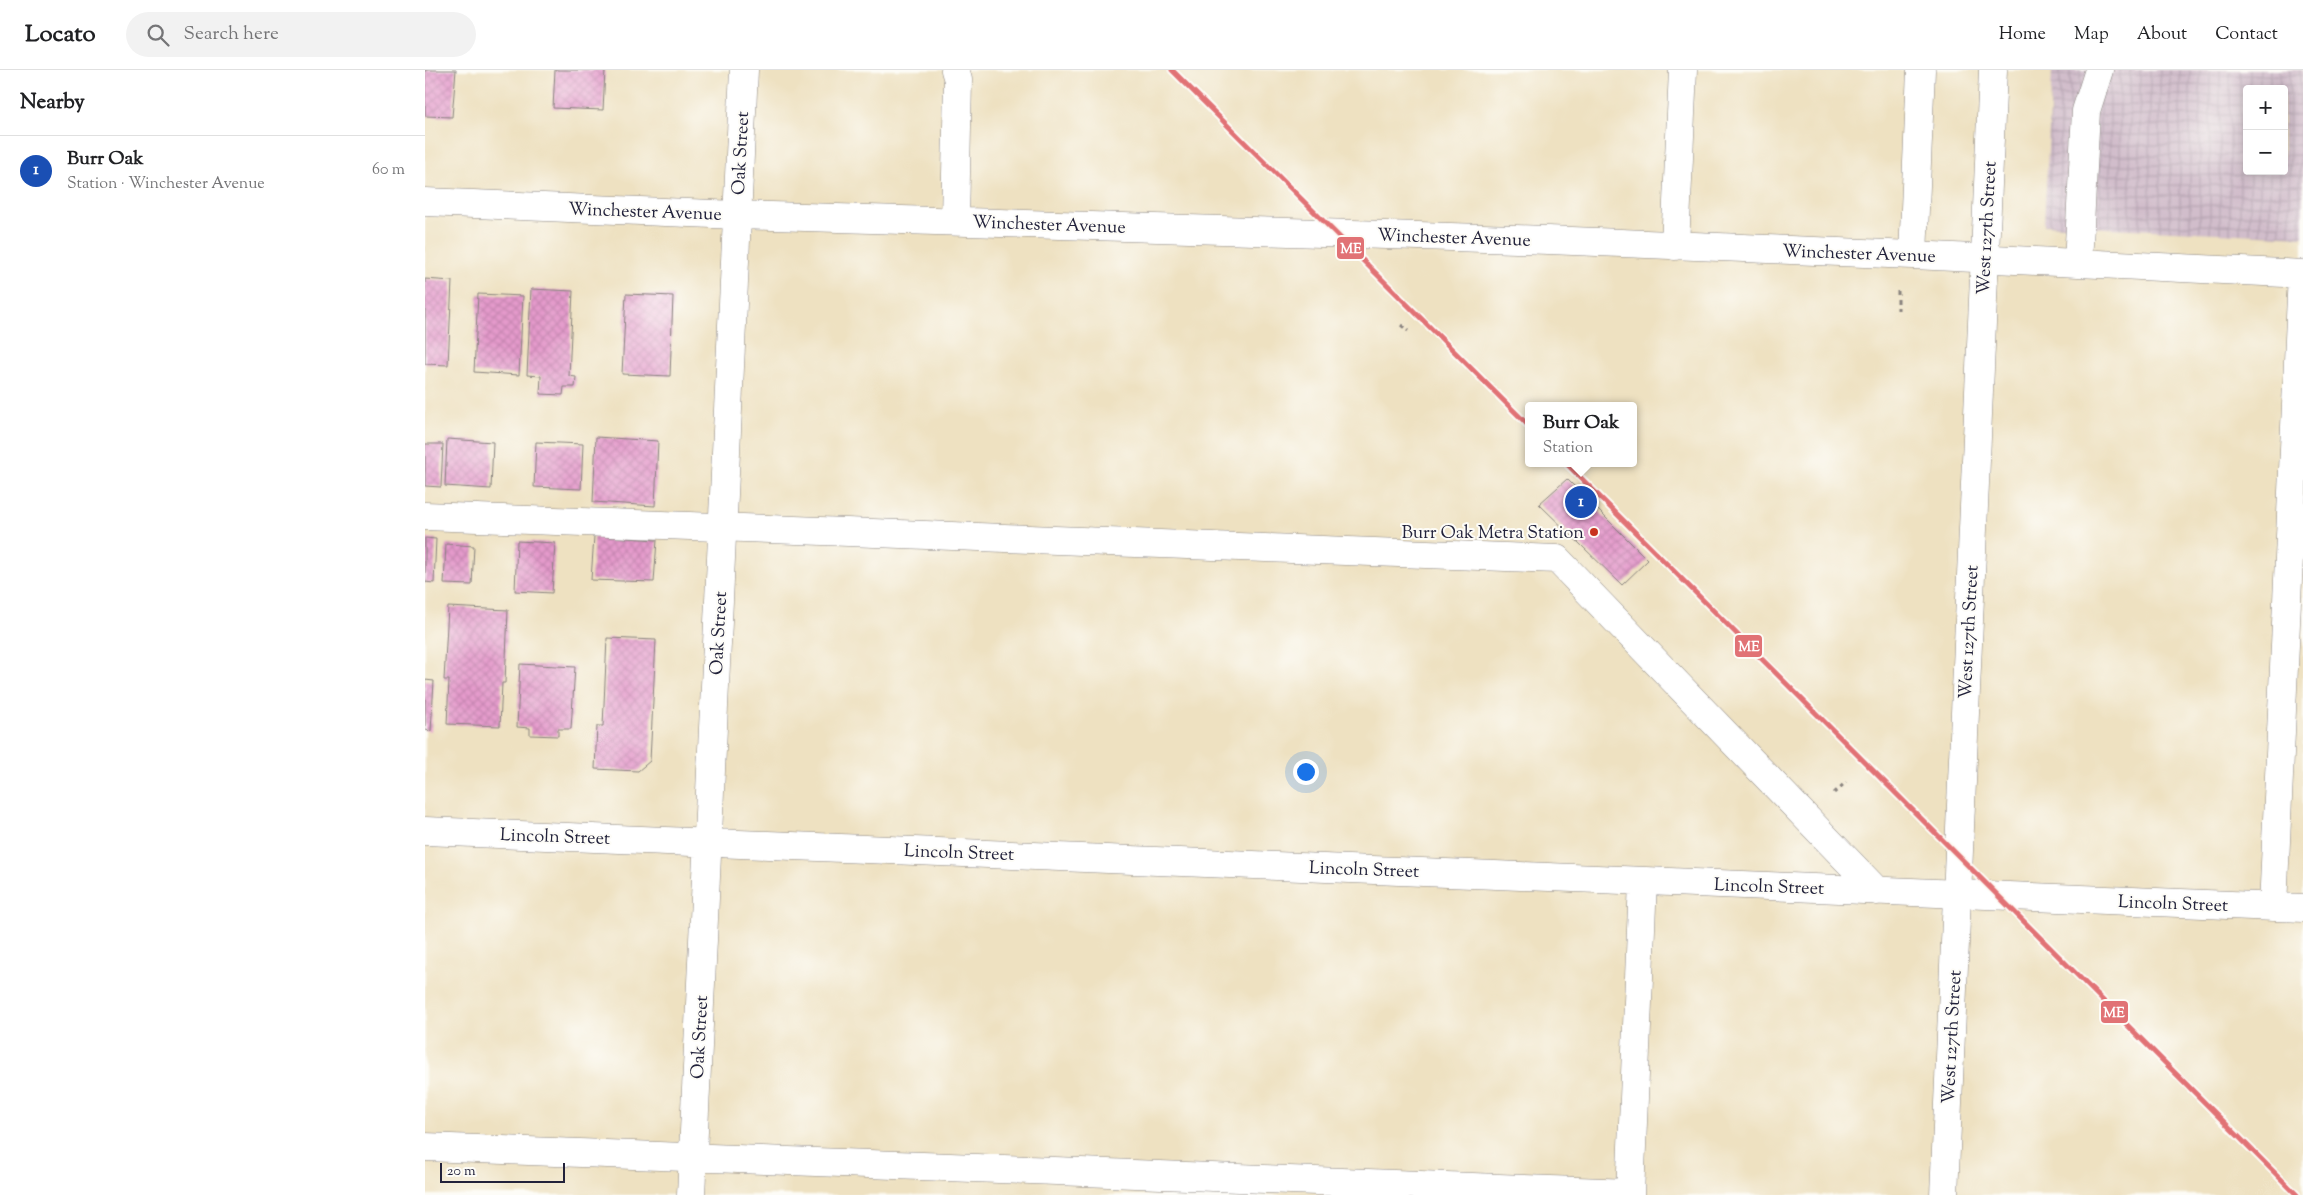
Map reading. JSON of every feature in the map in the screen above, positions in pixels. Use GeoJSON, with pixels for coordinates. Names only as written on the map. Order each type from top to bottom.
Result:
{"type":"FeatureCollection","features":[{"type":"Feature","properties":{"kind":"street","name":"Oak Street"},"geometry":{"type":"LineString","coordinates":[[691,1195],[743,70]]}},
{"type":"Feature","properties":{"kind":"street"},"geometry":{"type":"LineString","coordinates":[[955,70],[958,80],[955,221]]}},
{"type":"Feature","properties":{"kind":"street"},"geometry":{"type":"LineString","coordinates":[[1675,246],[1683,70]]}},
{"type":"Feature","properties":{"kind":"street"},"geometry":{"type":"LineString","coordinates":[[1913,254],[1921,70]]}},
{"type":"Feature","properties":{"kind":"street","name":"West 127th Street"},"geometry":{"type":"LineString","coordinates":[[1944,1195],[1993,70]]}},
{"type":"Feature","properties":{"kind":"street"},"geometry":{"type":"LineString","coordinates":[[2078,264],[2086,111],[2099,70]]}},
{"type":"Feature","properties":{"kind":"street","name":"Winchester Avenue"},"geometry":{"type":"LineString","coordinates":[[425,202],[737,215],[1325,232],[1913,254],[2078,264],[2302,274]]}},
{"type":"Feature","properties":{"kind":"street"},"geometry":{"type":"LineString","coordinates":[[2273,907],[2295,588],[2302,274]]}},
{"type":"Feature","properties":{"kind":"street"},"geometry":{"type":"LineString","coordinates":[[425,516],[1557,559],[1877,891]]}},
{"type":"Feature","properties":{"kind":"street","name":"Lincoln Street"},"geometry":{"type":"LineString","coordinates":[[425,831],[708,841],[2303,908]]}},
{"type":"Feature","properties":{"kind":"street"},"geometry":{"type":"LineString","coordinates":[[425,1147],[1630,1194],[1643,881]]}},
{"type":"Feature","properties":{"kind":"path"},"geometry":{"type":"LineString","coordinates":[[1898,285],[1898,310]]}},
{"type":"Feature","properties":{"kind":"path"},"geometry":{"type":"LineString","coordinates":[[1401,325],[1408,331]]}},
{"type":"Feature","properties":{"kind":"path"},"geometry":{"type":"LineString","coordinates":[[1833,794],[1846,782]]}},
{"type":"Feature","properties":{"kind":"shaded area"},"geometry":{"type":"Polygon","coordinates":[[[2052,70],[2303,70],[2303,237],[2044,225],[2052,70]]]}},
{"type":"Feature","properties":{"kind":"building"},"geometry":{"type":"Polygon","coordinates":[[[425,70],[456,70],[452,117],[425,116],[425,70]]]}},
{"type":"Feature","properties":{"kind":"building"},"geometry":{"type":"Polygon","coordinates":[[[555,70],[605,70],[603,110],[553,108],[555,70]]]}},
{"type":"Feature","properties":{"kind":"building"},"geometry":{"type":"Polygon","coordinates":[[[425,279],[452,281],[448,365],[425,364],[425,279]]]}},
{"type":"Feature","properties":{"kind":"building"},"geometry":{"type":"Polygon","coordinates":[[[531,289],[573,291],[569,376],[576,377],[575,387],[564,387],[563,395],[540,394],[541,376],[527,375],[531,289]]]}},
{"type":"Feature","properties":{"kind":"building"},"geometry":{"type":"Polygon","coordinates":[[[478,294],[523,296],[519,375],[474,372],[478,294]]]}},
{"type":"Feature","properties":{"kind":"building"},"geometry":{"type":"Polygon","coordinates":[[[626,294],[673,296],[670,376],[622,374],[626,294]]]}},
{"type":"Feature","properties":{"kind":"building"},"geometry":{"type":"Polygon","coordinates":[[[596,437],[658,441],[655,506],[593,502],[596,437]]]}},
{"type":"Feature","properties":{"kind":"building"},"geometry":{"type":"Polygon","coordinates":[[[447,439],[493,442],[491,489],[445,486],[447,439]]]}},
{"type":"Feature","properties":{"kind":"building"},"geometry":{"type":"Polygon","coordinates":[[[536,442],[583,444],[581,489],[534,487],[536,442]]]}},
{"type":"Feature","properties":{"kind":"building"},"geometry":{"type":"Polygon","coordinates":[[[425,444],[443,444],[441,487],[425,486],[425,444]]]}},
{"type":"Feature","properties":{"kind":"building","name":"Burr Oak Metra Station"},"geometry":{"type":"Polygon","coordinates":[[[1567,479],[1648,560],[1622,585],[1539,504],[1567,479]]]}},
{"type":"Feature","properties":{"kind":"building"},"geometry":{"type":"Polygon","coordinates":[[[594,536],[657,540],[654,582],[591,580],[594,536]]]}},
{"type":"Feature","properties":{"kind":"building"},"geometry":{"type":"Polygon","coordinates":[[[425,538],[436,539],[434,583],[425,582],[425,538]]]}},
{"type":"Feature","properties":{"kind":"building"},"geometry":{"type":"Polygon","coordinates":[[[517,541],[555,543],[552,593],[515,591],[517,541]]]}},
{"type":"Feature","properties":{"kind":"building"},"geometry":{"type":"Polygon","coordinates":[[[446,544],[474,546],[472,585],[444,584],[446,544]]]}},
{"type":"Feature","properties":{"kind":"building"},"geometry":{"type":"Polygon","coordinates":[[[448,607],[508,610],[505,683],[502,683],[500,726],[447,724],[449,680],[444,680],[448,607]]]}},
{"type":"Feature","properties":{"kind":"building"},"geometry":{"type":"Polygon","coordinates":[[[607,638],[656,640],[650,761],[638,771],[595,769],[597,726],[603,726],[607,638]]]}},
{"type":"Feature","properties":{"kind":"building"},"geometry":{"type":"Polygon","coordinates":[[[520,664],[575,667],[571,729],[558,729],[558,736],[530,735],[530,728],[517,727],[520,664]]]}},
{"type":"Feature","properties":{"kind":"building"},"geometry":{"type":"Polygon","coordinates":[[[425,680],[434,681],[431,731],[425,730],[425,680]]]}},
{"type":"Feature","properties":{"kind":"transit line","name":"ME"},"geometry":{"type":"LineString","coordinates":[[1172,70],[1525,422]]}},
{"type":"Feature","properties":{"kind":"transit line","name":"ME"},"geometry":{"type":"LineString","coordinates":[[1570,467],[2297,1195]]}},
{"type":"Feature","properties":{"kind":"place","name":"Burr Oak"},"geometry":{"type":"Point","coordinates":[1581,502]}},
{"type":"Feature","properties":{"kind":"place","name":"Burr Oak Metra Station"},"geometry":{"type":"Point","coordinates":[1594,532]}}]}
